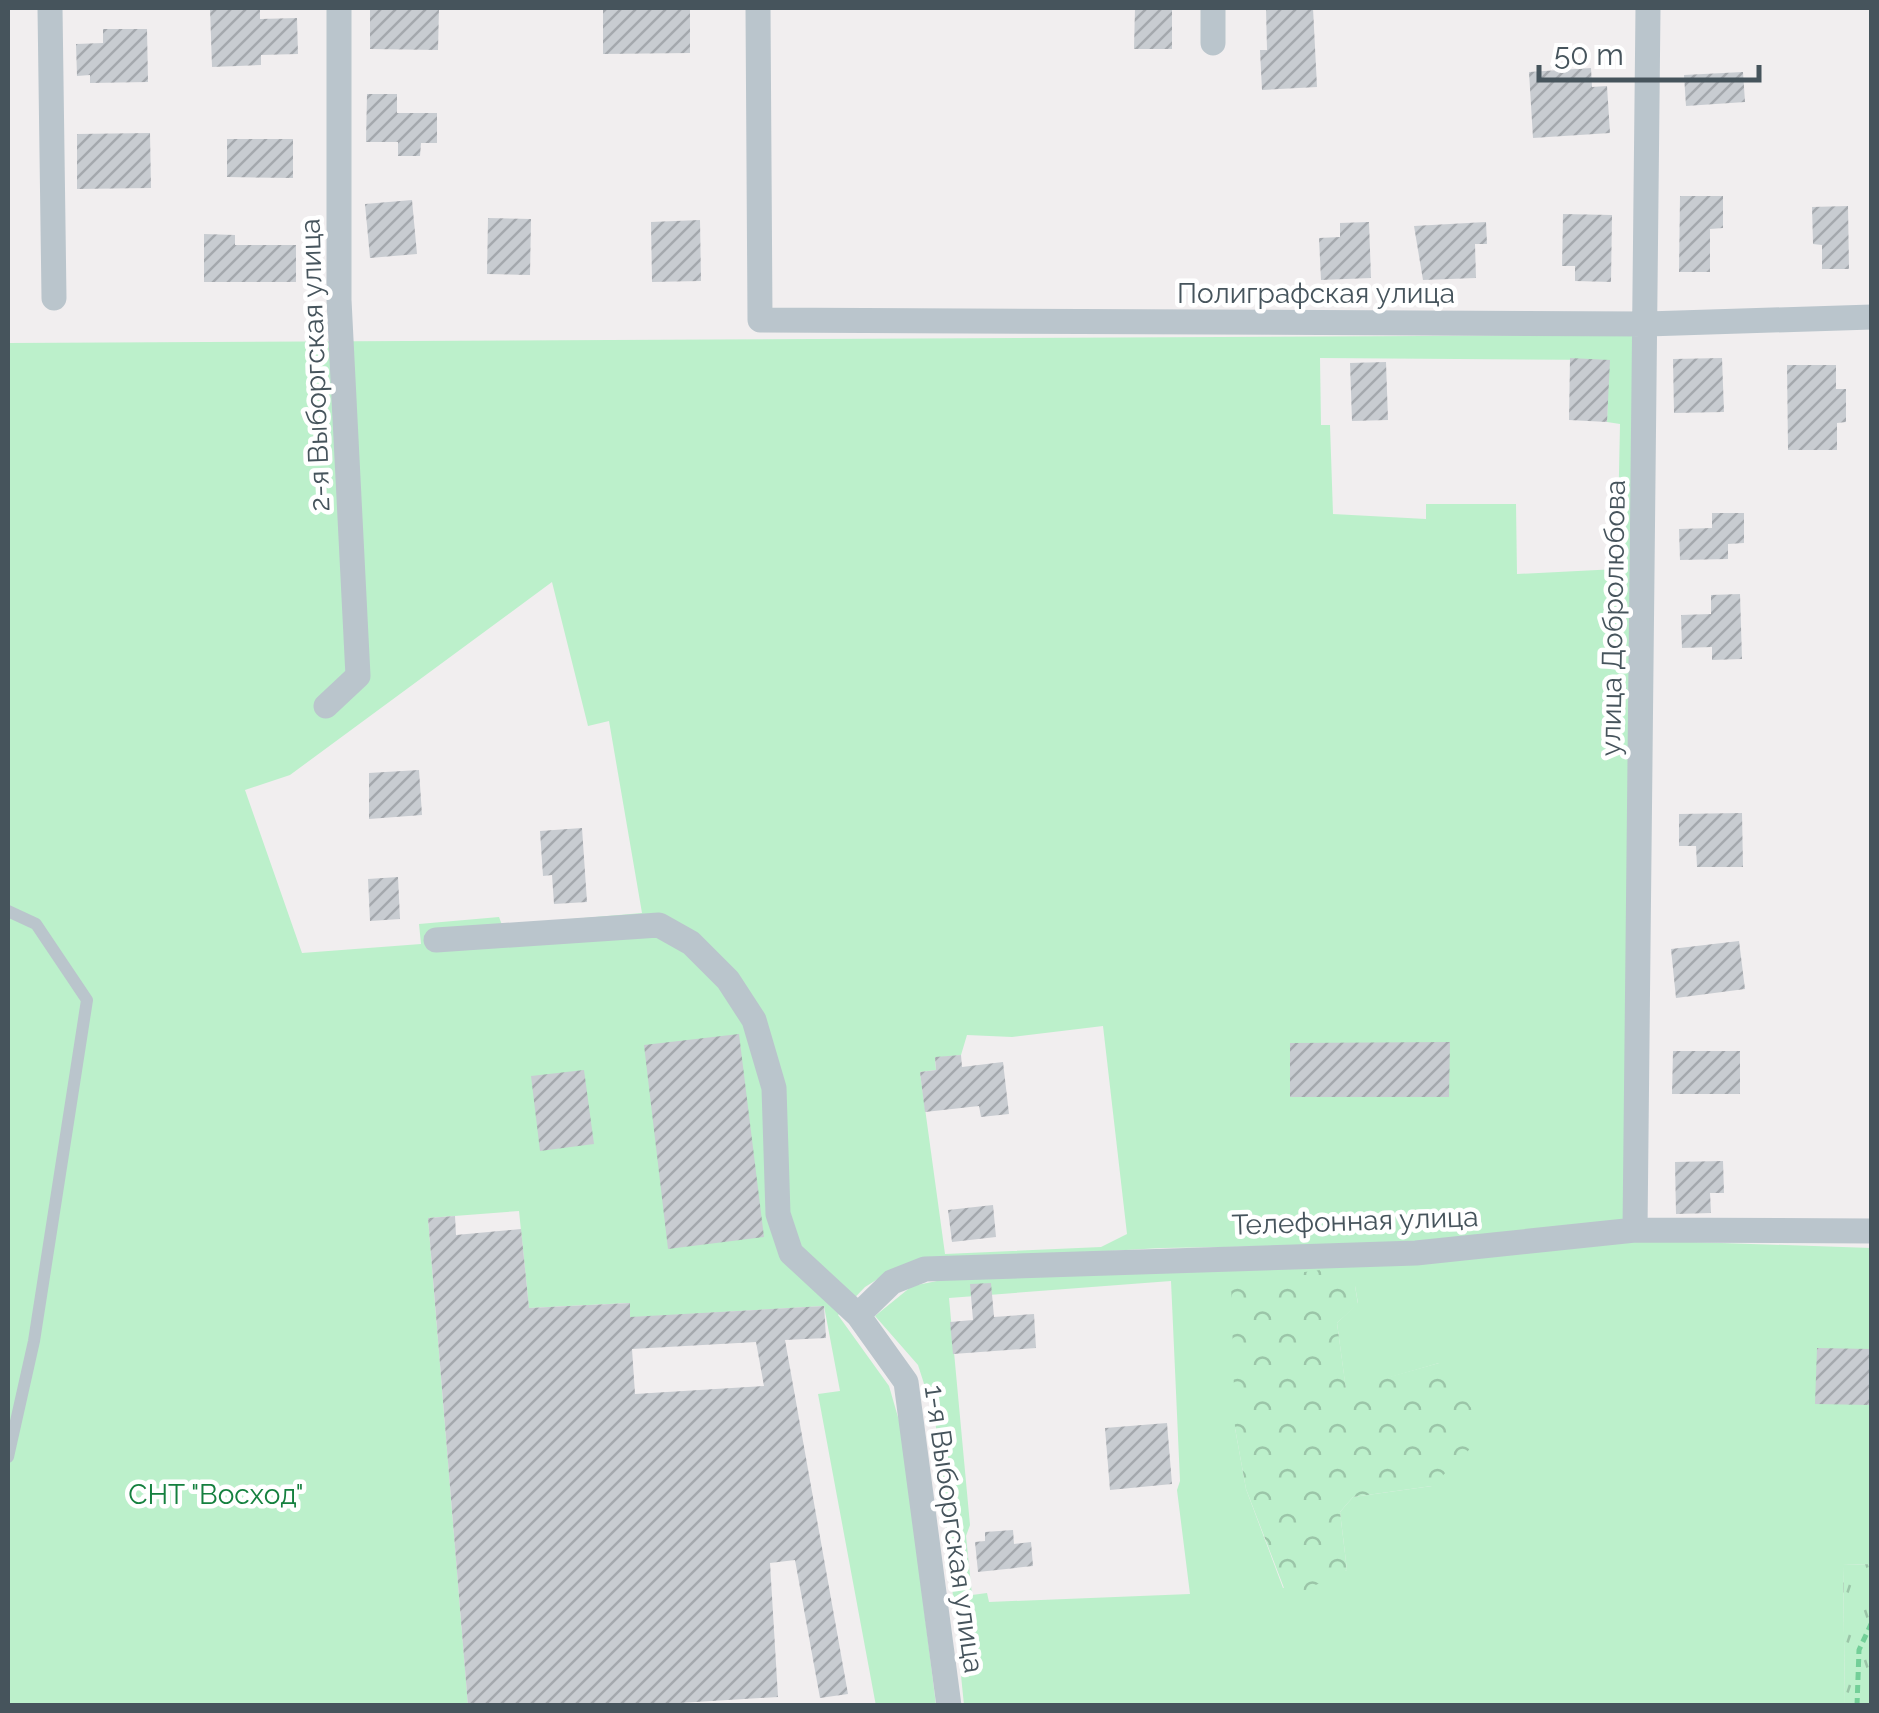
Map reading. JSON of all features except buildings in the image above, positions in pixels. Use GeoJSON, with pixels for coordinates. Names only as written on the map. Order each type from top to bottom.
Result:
{"type":"FeatureCollection","features":[{"type":"Feature","properties":{"kind":"street"},"geometry":{"type":"LineString","coordinates":[[50,8],[54,298]]}},
{"type":"Feature","properties":{"kind":"street","name":"2-я Выборгская улица"},"geometry":{"type":"LineString","coordinates":[[326,706],[358,676],[339,300],[339,8]]}},
{"type":"Feature","properties":{"kind":"street","name":"Полиграфская улица"},"geometry":{"type":"LineString","coordinates":[[758,8],[760,320],[1647,324],[1872,317]]}},
{"type":"Feature","properties":{"kind":"street"},"geometry":{"type":"LineString","coordinates":[[1213,8],[1214,43]]}},
{"type":"Feature","properties":{"kind":"street","name":"улица Добролюбова"},"geometry":{"type":"LineString","coordinates":[[1635,1230],[1648,8]]}},
{"type":"Feature","properties":{"kind":"street","name":"1-я Выборгская улица"},"geometry":{"type":"LineString","coordinates":[[436,940],[658,925],[691,943],[744,1000],[765,1052],[777,1130],[778,1214],[786,1242],[799,1262],[858,1315],[898,1366],[911,1403],[949,1706]]}},
{"type":"Feature","properties":{"kind":"street","name":"Телефонная улица"},"geometry":{"type":"LineString","coordinates":[[858,1315],[892,1282],[926,1269],[1416,1252],[1635,1230],[1872,1231]]}},
{"type":"Feature","properties":{"kind":"lane"},"geometry":{"type":"LineString","coordinates":[[8,911],[36,924],[87,1000],[34,1341],[8,1458]]}},
{"type":"Feature","properties":{"kind":"path"},"geometry":{"type":"LineString","coordinates":[[1856,1706],[1859,1650],[1872,1622]]}},
{"type":"Feature","properties":{"kind":"green space","name":"СНТ \"Восход\""},"geometry":{"type":"Polygon","coordinates":[[[1635,335],[1626,1222],[1415,1244],[1161,1248],[929,1261],[889,1272],[865,1287],[838,1315],[889,1386],[902,1431],[936,1705],[876,1706],[818,1394],[840,1391],[824,1306],[640,1317],[630,1317],[629,1303],[529,1308],[519,1211],[428,1218],[468,1705],[8,1705],[8,343],[1635,335]],[[1320,358],[1321,425],[1330,425],[1333,514],[1426,519],[1426,504],[1516,504],[1517,574],[1617,569],[1620,424],[1607,422],[1609,360],[1320,358]],[[552,582],[290,775],[245,790],[302,953],[421,944],[419,924],[499,917],[502,925],[642,913],[609,721],[588,726],[552,582]],[[1103,1026],[1012,1037],[967,1035],[961,1055],[935,1058],[936,1070],[920,1072],[945,1254],[1101,1247],[1127,1234],[1103,1026]]]}},
{"type":"Feature","properties":{"kind":"green space"},"geometry":{"type":"Polygon","coordinates":[[[1635,1240],[1871,1248],[1871,1564],[1843,1565],[1845,1705],[964,1705],[935,1418],[918,1365],[875,1316],[912,1286],[947,1279],[1635,1240]],[[1171,1281],[949,1298],[970,1525],[966,1536],[972,1595],[987,1593],[989,1602],[1190,1594],[1177,1490],[1180,1481],[1171,1281]],[[1355,1286],[1235,1428],[1246,1489],[1283,1588],[1347,1570],[1340,1512],[1353,1497],[1432,1486],[1439,1363],[1346,1390],[1337,1323],[1358,1303],[1355,1286]]]}},
{"type":"Feature","properties":{"kind":"green space"},"geometry":{"type":"Polygon","coordinates":[[[1337,1268],[1355,1286],[1358,1304],[1337,1323],[1346,1389],[1439,1363],[1474,1412],[1476,1443],[1432,1486],[1353,1497],[1340,1512],[1347,1570],[1297,1594],[1284,1588],[1246,1489],[1235,1428],[1231,1281],[1337,1268]]]}},
{"type":"Feature","properties":{"kind":"green space"},"geometry":{"type":"Polygon","coordinates":[[[1871,1564],[1871,1705],[1845,1705],[1843,1565],[1871,1564]]]}}]}
